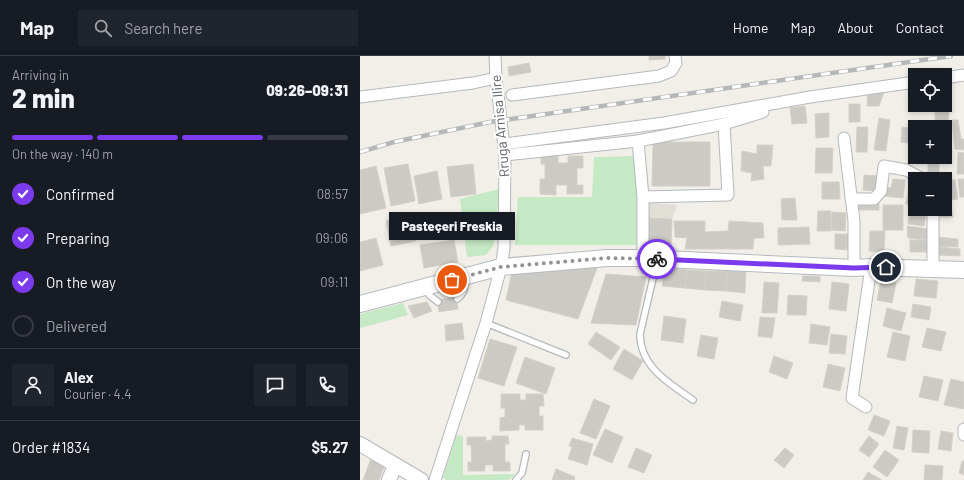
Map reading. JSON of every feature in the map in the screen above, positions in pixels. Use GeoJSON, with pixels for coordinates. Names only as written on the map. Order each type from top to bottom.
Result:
{"type":"FeatureCollection","features":[{"type":"Feature","properties":{"kind":"main road"},"geometry":{"type":"LineString","coordinates":[[360,304],[501,267],[607,258],[854,268],[933,268],[964,270]]}},
{"type":"Feature","properties":{"kind":"street","name":"Rruga Arnisa Ilire"},"geometry":{"type":"LineString","coordinates":[[434,480],[468,382],[486,323],[501,267],[504,249],[505,155],[496,78],[495,56]]}},
{"type":"Feature","properties":{"kind":"street"},"geometry":{"type":"LineString","coordinates":[[512,95],[659,76],[671,71],[676,63],[675,56]]}},
{"type":"Feature","properties":{"kind":"street"},"geometry":{"type":"LineString","coordinates":[[952,77],[964,75]]}},
{"type":"Feature","properties":{"kind":"street"},"geometry":{"type":"LineString","coordinates":[[360,97],[473,83],[496,78]]}},
{"type":"Feature","properties":{"kind":"street"},"geometry":{"type":"LineString","coordinates":[[504,144],[664,122],[810,97],[908,83]]}},
{"type":"Feature","properties":{"kind":"street"},"geometry":{"type":"LineString","coordinates":[[505,155],[638,141],[724,124],[763,112]]}},
{"type":"Feature","properties":{"kind":"street"},"geometry":{"type":"LineString","coordinates":[[643,197],[728,195],[724,124]]}},
{"type":"Feature","properties":{"kind":"street"},"geometry":{"type":"LineString","coordinates":[[844,138],[850,199],[854,221],[854,268]]}},
{"type":"Feature","properties":{"kind":"street"},"geometry":{"type":"LineString","coordinates":[[638,141],[650,259]]}},
{"type":"Feature","properties":{"kind":"street"},"geometry":{"type":"LineString","coordinates":[[850,199],[874,199],[881,191],[884,166],[910,172]]}},
{"type":"Feature","properties":{"kind":"street"},"geometry":{"type":"LineString","coordinates":[[933,216],[933,268]]}},
{"type":"Feature","properties":{"kind":"street"},"geometry":{"type":"LineString","coordinates":[[866,407],[852,398],[871,267]]}},
{"type":"Feature","properties":{"kind":"street"},"geometry":{"type":"LineString","coordinates":[[964,429],[964,434]]}},
{"type":"Feature","properties":{"kind":"street"},"geometry":{"type":"LineString","coordinates":[[360,444],[422,480]]}},
{"type":"Feature","properties":{"kind":"street"},"geometry":{"type":"LineString","coordinates":[[389,480],[395,464]]}},
{"type":"Feature","properties":{"kind":"lane"},"geometry":{"type":"LineString","coordinates":[[650,259],[640,343],[651,366],[658,374],[693,400]]}},
{"type":"Feature","properties":{"kind":"lane"},"geometry":{"type":"LineString","coordinates":[[457,299],[460,297],[464,289],[464,277]]}},
{"type":"Feature","properties":{"kind":"lane"},"geometry":{"type":"LineString","coordinates":[[427,287],[429,295],[438,302]]}},
{"type":"Feature","properties":{"kind":"lane"},"geometry":{"type":"LineString","coordinates":[[486,323],[566,355]]}},
{"type":"Feature","properties":{"kind":"lane"},"geometry":{"type":"LineString","coordinates":[[516,480],[522,473],[526,454]]}},
{"type":"Feature","properties":{"kind":"shaded area"},"geometry":{"type":"Polygon","coordinates":[[[650,203],[677,205],[672,219],[671,248],[644,247],[645,218],[650,203]]]}},
{"type":"Feature","properties":{"kind":"green space"},"geometry":{"type":"Polygon","coordinates":[[[638,156],[638,245],[515,245],[518,197],[592,197],[594,157],[638,156]]]}},
{"type":"Feature","properties":{"kind":"green space"},"geometry":{"type":"Polygon","coordinates":[[[499,189],[493,246],[486,255],[467,257],[460,199],[499,189]]]}},
{"type":"Feature","properties":{"kind":"green space"},"geometry":{"type":"Polygon","coordinates":[[[403,303],[408,315],[360,328],[360,314],[403,303]]]}},
{"type":"Feature","properties":{"kind":"green space"},"geometry":{"type":"Polygon","coordinates":[[[456,435],[463,436],[463,475],[515,474],[509,480],[447,480],[443,478],[456,435]]]}},
{"type":"Feature","properties":{"kind":"building"},"geometry":{"type":"Polygon","coordinates":[[[649,56],[665,56],[665,59],[649,60],[649,56]]]}},
{"type":"Feature","properties":{"kind":"building"},"geometry":{"type":"Polygon","coordinates":[[[529,63],[531,72],[509,76],[508,67],[529,63]]]}},
{"type":"Feature","properties":{"kind":"building"},"geometry":{"type":"Polygon","coordinates":[[[868,90],[884,92],[879,106],[867,106],[868,90]]]}},
{"type":"Feature","properties":{"kind":"building"},"geometry":{"type":"Polygon","coordinates":[[[849,104],[860,104],[860,122],[849,122],[849,104]]]}},
{"type":"Feature","properties":{"kind":"building"},"geometry":{"type":"Polygon","coordinates":[[[805,106],[807,123],[792,124],[790,108],[805,106]]]}},
{"type":"Feature","properties":{"kind":"building"},"geometry":{"type":"Polygon","coordinates":[[[935,112],[949,112],[948,120],[935,120],[935,112]]]}},
{"type":"Feature","properties":{"kind":"building"},"geometry":{"type":"Polygon","coordinates":[[[829,113],[829,137],[816,138],[815,114],[829,113]]]}},
{"type":"Feature","properties":{"kind":"building"},"geometry":{"type":"Polygon","coordinates":[[[879,118],[890,120],[886,151],[874,150],[879,118]]]}},
{"type":"Feature","properties":{"kind":"building"},"geometry":{"type":"Polygon","coordinates":[[[952,120],[958,120],[961,139],[964,139],[964,150],[955,149],[952,120]]]}},
{"type":"Feature","properties":{"kind":"building"},"geometry":{"type":"Polygon","coordinates":[[[857,127],[868,127],[867,152],[856,152],[857,127]]]}},
{"type":"Feature","properties":{"kind":"building"},"geometry":{"type":"Polygon","coordinates":[[[902,127],[908,128],[908,143],[901,142],[902,127]]]}},
{"type":"Feature","properties":{"kind":"building"},"geometry":{"type":"Polygon","coordinates":[[[653,142],[710,142],[710,186],[652,186],[653,142]]]}},
{"type":"Feature","properties":{"kind":"building"},"geometry":{"type":"Polygon","coordinates":[[[757,145],[773,145],[771,166],[763,166],[764,179],[751,181],[752,173],[741,171],[742,151],[757,154],[757,145]]]}},
{"type":"Feature","properties":{"kind":"building"},"geometry":{"type":"Polygon","coordinates":[[[816,148],[833,148],[832,173],[815,173],[816,148]]]}},
{"type":"Feature","properties":{"kind":"building"},"geometry":{"type":"Polygon","coordinates":[[[958,152],[964,153],[964,174],[957,174],[958,152]]]}},
{"type":"Feature","properties":{"kind":"building"},"geometry":{"type":"Polygon","coordinates":[[[541,154],[558,154],[558,163],[568,163],[568,156],[583,156],[583,168],[577,168],[577,185],[583,185],[583,194],[567,194],[567,185],[556,185],[556,195],[540,194],[540,179],[545,179],[545,164],[541,164],[541,154]]]}},
{"type":"Feature","properties":{"kind":"building"},"geometry":{"type":"Polygon","coordinates":[[[408,164],[415,201],[391,206],[384,168],[408,164]]]}},
{"type":"Feature","properties":{"kind":"building"},"geometry":{"type":"Polygon","coordinates":[[[473,164],[476,194],[451,197],[447,167],[473,164]]]}},
{"type":"Feature","properties":{"kind":"building"},"geometry":{"type":"Polygon","coordinates":[[[928,164],[939,164],[939,172],[928,172],[928,164]]]}},
{"type":"Feature","properties":{"kind":"building"},"geometry":{"type":"Polygon","coordinates":[[[376,166],[386,208],[360,214],[360,170],[376,166]]]}},
{"type":"Feature","properties":{"kind":"building"},"geometry":{"type":"Polygon","coordinates":[[[437,171],[442,199],[419,204],[414,176],[437,171]]]}},
{"type":"Feature","properties":{"kind":"building"},"geometry":{"type":"Polygon","coordinates":[[[864,175],[879,176],[878,191],[863,190],[864,175]]]}},
{"type":"Feature","properties":{"kind":"building"},"geometry":{"type":"Polygon","coordinates":[[[893,179],[905,180],[903,198],[883,196],[884,187],[891,188],[893,179]]]}},
{"type":"Feature","properties":{"kind":"building"},"geometry":{"type":"Polygon","coordinates":[[[958,179],[964,179],[964,197],[960,197],[958,179]]]}},
{"type":"Feature","properties":{"kind":"building"},"geometry":{"type":"Polygon","coordinates":[[[952,180],[955,180],[958,199],[952,200],[952,180]]]}},
{"type":"Feature","properties":{"kind":"building"},"geometry":{"type":"Polygon","coordinates":[[[822,182],[839,182],[840,199],[822,199],[822,182]]]}},
{"type":"Feature","properties":{"kind":"building"},"geometry":{"type":"Polygon","coordinates":[[[908,193],[908,204],[906,204],[908,193]]]}},
{"type":"Feature","properties":{"kind":"building"},"geometry":{"type":"Polygon","coordinates":[[[795,198],[797,220],[782,220],[781,199],[795,198]]]}},
{"type":"Feature","properties":{"kind":"building"},"geometry":{"type":"Polygon","coordinates":[[[856,202],[879,202],[879,210],[856,210],[856,202]]]}},
{"type":"Feature","properties":{"kind":"building"},"geometry":{"type":"Polygon","coordinates":[[[883,205],[903,205],[903,230],[883,230],[883,205]]]}},
{"type":"Feature","properties":{"kind":"building"},"geometry":{"type":"Polygon","coordinates":[[[818,211],[831,211],[831,231],[817,231],[818,211]]]}},
{"type":"Feature","properties":{"kind":"building"},"geometry":{"type":"Polygon","coordinates":[[[832,212],[846,213],[845,231],[831,230],[832,212]]]}},
{"type":"Feature","properties":{"kind":"building"},"geometry":{"type":"Polygon","coordinates":[[[952,212],[953,217],[937,217],[952,216],[952,212]]]}},
{"type":"Feature","properties":{"kind":"building"},"geometry":{"type":"Polygon","coordinates":[[[411,216],[416,241],[391,246],[386,221],[411,216]]]}},
{"type":"Feature","properties":{"kind":"building"},"geometry":{"type":"Polygon","coordinates":[[[909,216],[925,216],[924,226],[908,224],[909,216]]]}},
{"type":"Feature","properties":{"kind":"building"},"geometry":{"type":"Polygon","coordinates":[[[645,218],[672,219],[671,248],[644,247],[645,218]]]}},
{"type":"Feature","properties":{"kind":"building"},"geometry":{"type":"Polygon","coordinates":[[[674,221],[705,221],[705,232],[728,231],[729,221],[763,223],[764,238],[754,238],[753,249],[685,249],[687,238],[675,237],[674,221]]]}},
{"type":"Feature","properties":{"kind":"building"},"geometry":{"type":"Polygon","coordinates":[[[907,226],[929,229],[929,240],[908,238],[907,226]]]}},
{"type":"Feature","properties":{"kind":"building"},"geometry":{"type":"Polygon","coordinates":[[[809,227],[810,244],[778,245],[778,228],[809,227]]]}},
{"type":"Feature","properties":{"kind":"building"},"geometry":{"type":"Polygon","coordinates":[[[870,231],[885,231],[884,252],[869,251],[870,231]]]}},
{"type":"Feature","properties":{"kind":"building"},"geometry":{"type":"Polygon","coordinates":[[[835,234],[851,234],[851,250],[835,249],[835,234]]]}},
{"type":"Feature","properties":{"kind":"building"},"geometry":{"type":"Polygon","coordinates":[[[937,237],[958,239],[958,247],[936,246],[937,237]]]}},
{"type":"Feature","properties":{"kind":"building"},"geometry":{"type":"Polygon","coordinates":[[[376,238],[383,265],[360,271],[360,242],[376,238]]]}},
{"type":"Feature","properties":{"kind":"building"},"geometry":{"type":"Polygon","coordinates":[[[454,240],[458,262],[424,268],[420,245],[454,240]]]}},
{"type":"Feature","properties":{"kind":"building"},"geometry":{"type":"Polygon","coordinates":[[[910,240],[933,240],[933,252],[910,252],[910,240]]]}},
{"type":"Feature","properties":{"kind":"building"},"geometry":{"type":"Polygon","coordinates":[[[938,247],[960,249],[960,256],[938,255],[938,247]]]}},
{"type":"Feature","properties":{"kind":"building"},"geometry":{"type":"Polygon","coordinates":[[[513,267],[597,268],[578,319],[506,300],[513,267]]]}},
{"type":"Feature","properties":{"kind":"building"},"geometry":{"type":"Polygon","coordinates":[[[665,268],[687,270],[685,288],[662,286],[665,268]]]}},
{"type":"Feature","properties":{"kind":"building"},"geometry":{"type":"Polygon","coordinates":[[[687,270],[706,271],[705,290],[685,288],[687,270]]]}},
{"type":"Feature","properties":{"kind":"building"},"geometry":{"type":"Polygon","coordinates":[[[706,271],[727,271],[726,291],[705,290],[706,271]]]}},
{"type":"Feature","properties":{"kind":"building"},"geometry":{"type":"Polygon","coordinates":[[[727,271],[746,271],[745,293],[726,291],[727,271]]]}},
{"type":"Feature","properties":{"kind":"building"},"geometry":{"type":"Polygon","coordinates":[[[606,274],[646,277],[636,325],[591,323],[606,274]]]}},
{"type":"Feature","properties":{"kind":"building"},"geometry":{"type":"Polygon","coordinates":[[[803,276],[820,276],[820,282],[802,281],[803,276]]]}},
{"type":"Feature","properties":{"kind":"building"},"geometry":{"type":"Polygon","coordinates":[[[916,279],[938,281],[936,298],[914,296],[916,279]]]}},
{"type":"Feature","properties":{"kind":"building"},"geometry":{"type":"Polygon","coordinates":[[[881,280],[896,283],[892,303],[877,300],[881,280]]]}},
{"type":"Feature","properties":{"kind":"building"},"geometry":{"type":"Polygon","coordinates":[[[764,282],[779,283],[777,313],[762,313],[764,282]]]}},
{"type":"Feature","properties":{"kind":"building"},"geometry":{"type":"Polygon","coordinates":[[[832,282],[849,284],[846,311],[829,309],[832,282]]]}},
{"type":"Feature","properties":{"kind":"building"},"geometry":{"type":"Polygon","coordinates":[[[788,295],[807,296],[806,315],[787,315],[788,295]]]}},
{"type":"Feature","properties":{"kind":"building"},"geometry":{"type":"Polygon","coordinates":[[[456,297],[458,309],[439,312],[437,300],[456,297]]]}},
{"type":"Feature","properties":{"kind":"building"},"geometry":{"type":"Polygon","coordinates":[[[722,301],[743,305],[740,321],[719,317],[722,301]]]}},
{"type":"Feature","properties":{"kind":"building"},"geometry":{"type":"Polygon","coordinates":[[[427,302],[432,311],[414,318],[408,306],[427,302]]]}},
{"type":"Feature","properties":{"kind":"building"},"geometry":{"type":"Polygon","coordinates":[[[913,304],[931,307],[929,320],[911,317],[913,304]]]}},
{"type":"Feature","properties":{"kind":"building"},"geometry":{"type":"Polygon","coordinates":[[[887,308],[906,313],[901,331],[883,326],[887,308]]]}},
{"type":"Feature","properties":{"kind":"building"},"geometry":{"type":"Polygon","coordinates":[[[664,316],[686,319],[683,343],[661,340],[664,316]]]}},
{"type":"Feature","properties":{"kind":"building"},"geometry":{"type":"Polygon","coordinates":[[[760,317],[775,318],[772,338],[758,336],[760,317]]]}},
{"type":"Feature","properties":{"kind":"building"},"geometry":{"type":"Polygon","coordinates":[[[462,323],[464,339],[446,341],[445,325],[462,323]]]}},
{"type":"Feature","properties":{"kind":"building"},"geometry":{"type":"Polygon","coordinates":[[[811,324],[830,327],[827,345],[809,343],[811,324]]]}},
{"type":"Feature","properties":{"kind":"building"},"geometry":{"type":"Polygon","coordinates":[[[927,328],[946,332],[941,351],[922,347],[927,328]]]}},
{"type":"Feature","properties":{"kind":"building"},"geometry":{"type":"Polygon","coordinates":[[[596,332],[620,347],[611,360],[588,344],[596,332]]]}},
{"type":"Feature","properties":{"kind":"building"},"geometry":{"type":"Polygon","coordinates":[[[893,332],[910,336],[905,361],[887,357],[893,332]]]}},
{"type":"Feature","properties":{"kind":"building"},"geometry":{"type":"Polygon","coordinates":[[[831,334],[847,336],[845,354],[829,353],[831,334]]]}},
{"type":"Feature","properties":{"kind":"building"},"geometry":{"type":"Polygon","coordinates":[[[701,335],[718,338],[714,359],[697,356],[701,335]]]}},
{"type":"Feature","properties":{"kind":"building"},"geometry":{"type":"Polygon","coordinates":[[[490,339],[517,347],[504,386],[478,378],[490,339]]]}},
{"type":"Feature","properties":{"kind":"building"},"geometry":{"type":"Polygon","coordinates":[[[624,349],[643,361],[632,380],[613,369],[624,349]]]}},
{"type":"Feature","properties":{"kind":"building"},"geometry":{"type":"Polygon","coordinates":[[[774,356],[793,363],[787,379],[769,372],[774,356]]]}},
{"type":"Feature","properties":{"kind":"building"},"geometry":{"type":"Polygon","coordinates":[[[525,357],[555,368],[546,394],[516,383],[525,357]]]}},
{"type":"Feature","properties":{"kind":"building"},"geometry":{"type":"Polygon","coordinates":[[[828,364],[845,368],[840,391],[823,387],[828,364]]]}},
{"type":"Feature","properties":{"kind":"building"},"geometry":{"type":"Polygon","coordinates":[[[924,376],[943,380],[938,401],[919,397],[924,376]]]}},
{"type":"Feature","properties":{"kind":"building"},"geometry":{"type":"Polygon","coordinates":[[[951,379],[964,382],[964,409],[944,405],[951,379]]]}},
{"type":"Feature","properties":{"kind":"building"},"geometry":{"type":"Polygon","coordinates":[[[501,394],[520,394],[520,400],[526,400],[526,394],[543,394],[544,406],[539,406],[539,416],[543,416],[543,430],[525,430],[525,425],[519,425],[519,430],[500,431],[500,418],[505,417],[505,408],[501,408],[501,394]]]}},
{"type":"Feature","properties":{"kind":"building"},"geometry":{"type":"Polygon","coordinates":[[[594,399],[610,406],[596,439],[580,433],[594,399]]]}},
{"type":"Feature","properties":{"kind":"building"},"geometry":{"type":"Polygon","coordinates":[[[874,415],[890,421],[884,436],[868,430],[874,415]]]}},
{"type":"Feature","properties":{"kind":"building"},"geometry":{"type":"Polygon","coordinates":[[[897,426],[908,428],[904,450],[893,448],[897,426]]]}},
{"type":"Feature","properties":{"kind":"building"},"geometry":{"type":"Polygon","coordinates":[[[605,429],[623,437],[612,463],[593,455],[605,429]]]}},
{"type":"Feature","properties":{"kind":"building"},"geometry":{"type":"Polygon","coordinates":[[[913,430],[930,431],[929,453],[912,452],[913,430]]]}},
{"type":"Feature","properties":{"kind":"building"},"geometry":{"type":"Polygon","coordinates":[[[941,431],[953,433],[951,451],[938,449],[941,431]]]}},
{"type":"Feature","properties":{"kind":"building"},"geometry":{"type":"Polygon","coordinates":[[[492,436],[508,436],[509,444],[505,444],[505,462],[510,462],[510,471],[493,471],[493,465],[485,465],[485,471],[468,471],[468,462],[472,462],[471,445],[467,445],[467,437],[486,437],[486,441],[492,440],[492,436]]]}},
{"type":"Feature","properties":{"kind":"building"},"geometry":{"type":"Polygon","coordinates":[[[869,436],[879,444],[869,457],[859,450],[869,436]]]}},
{"type":"Feature","properties":{"kind":"building"},"geometry":{"type":"Polygon","coordinates":[[[572,438],[593,444],[587,465],[568,459],[572,447],[569,446],[572,438]]]}},
{"type":"Feature","properties":{"kind":"building"},"geometry":{"type":"Polygon","coordinates":[[[636,448],[652,455],[644,473],[628,467],[636,448]]]}},
{"type":"Feature","properties":{"kind":"building"},"geometry":{"type":"Polygon","coordinates":[[[785,448],[794,455],[784,468],[774,460],[785,448]]]}},
{"type":"Feature","properties":{"kind":"building"},"geometry":{"type":"Polygon","coordinates":[[[885,450],[899,460],[887,477],[873,467],[885,450]]]}},
{"type":"Feature","properties":{"kind":"building"},"geometry":{"type":"Polygon","coordinates":[[[372,456],[386,462],[379,480],[363,480],[372,456]]]}},
{"type":"Feature","properties":{"kind":"building"},"geometry":{"type":"Polygon","coordinates":[[[962,461],[964,461],[964,475],[959,473],[962,461]]]}},
{"type":"Feature","properties":{"kind":"building"},"geometry":{"type":"Polygon","coordinates":[[[925,465],[943,466],[942,480],[924,480],[925,465]]]}},
{"type":"Feature","properties":{"kind":"building"},"geometry":{"type":"Polygon","coordinates":[[[556,469],[575,477],[574,480],[552,480],[556,469]]]}},
{"type":"Feature","properties":{"kind":"building"},"geometry":{"type":"Polygon","coordinates":[[[868,472],[882,480],[863,480],[868,472]]]}},
{"type":"Feature","properties":{"kind":"railway"},"geometry":{"type":"LineString","coordinates":[[360,152],[394,142],[490,122],[951,56]]}},
{"type":"Feature","properties":{"kind":"way so far"},"geometry":{"type":"LineString","coordinates":[[452,280],[501,267],[607,258],[657,259]]}},
{"type":"Feature","properties":{"kind":"place","name":"Pasteçeri Freskia"},"geometry":{"type":"Point","coordinates":[452,280]}},
{"type":"Feature","properties":{"kind":"route"},"geometry":{"type":"LineString","coordinates":[[657,259],[854,268],[886,267]]}}]}
